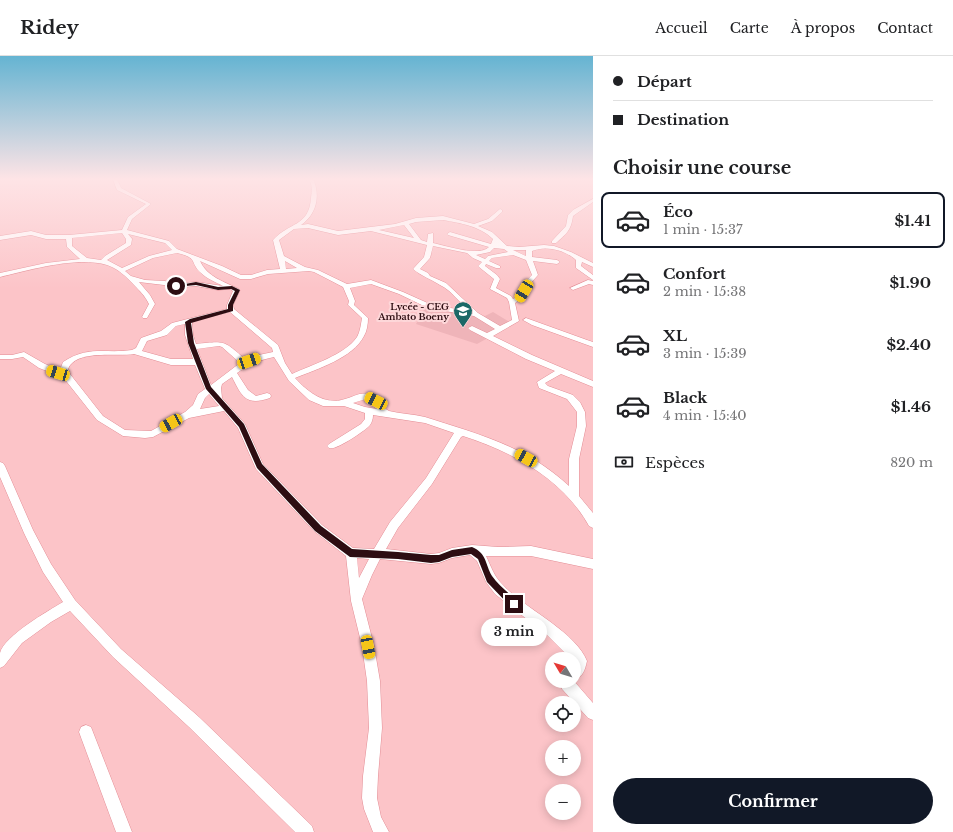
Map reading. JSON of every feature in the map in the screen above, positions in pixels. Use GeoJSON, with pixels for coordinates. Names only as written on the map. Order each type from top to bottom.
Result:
{"type":"FeatureCollection","features":[{"type":"Feature","properties":{"kind":"street"},"geometry":{"type":"LineString","coordinates":[[124,231],[130,218],[134,215]]}},
{"type":"Feature","properties":{"kind":"street"},"geometry":{"type":"LineString","coordinates":[[283,271],[276,240],[304,220],[308,215]]}},
{"type":"Feature","properties":{"kind":"street"},"geometry":{"type":"LineString","coordinates":[[473,226],[490,220],[495,215]]}},
{"type":"Feature","properties":{"kind":"street"},"geometry":{"type":"LineString","coordinates":[[452,219],[456,225],[456,228],[448,235],[505,248],[533,248],[547,246],[554,242],[569,226],[571,215]]}},
{"type":"Feature","properties":{"kind":"street"},"geometry":{"type":"LineString","coordinates":[[293,228],[308,226],[338,233],[396,226],[423,218],[452,219],[490,233],[505,248],[528,259],[557,262]]}},
{"type":"Feature","properties":{"kind":"street"},"geometry":{"type":"LineString","coordinates":[[406,224],[419,241]]}},
{"type":"Feature","properties":{"kind":"street"},"geometry":{"type":"LineString","coordinates":[[368,229],[462,250],[472,254],[484,262],[498,267]]}},
{"type":"Feature","properties":{"kind":"street"},"geometry":{"type":"LineString","coordinates":[[107,263],[104,260],[106,257],[128,244],[129,240],[124,231]]}},
{"type":"Feature","properties":{"kind":"street"},"geometry":{"type":"LineString","coordinates":[[0,238],[30,233],[46,237],[69,237],[124,231],[167,242],[177,251],[191,255],[240,277],[251,277],[267,272],[303,270],[316,271],[346,286],[371,282],[401,293],[430,307],[476,314]]}},
{"type":"Feature","properties":{"kind":"street"},"geometry":{"type":"LineString","coordinates":[[431,234],[428,258],[416,269],[426,274],[428,277],[444,284],[476,314],[499,329]]}},
{"type":"Feature","properties":{"kind":"street"},"geometry":{"type":"LineString","coordinates":[[69,237],[69,246],[85,260]]}},
{"type":"Feature","properties":{"kind":"street"},"geometry":{"type":"LineString","coordinates":[[472,254],[488,251],[493,246],[496,239]]}},
{"type":"Feature","properties":{"kind":"street"},"geometry":{"type":"LineString","coordinates":[[554,242],[559,249]]}},
{"type":"Feature","properties":{"kind":"street"},"geometry":{"type":"LineString","coordinates":[[547,246],[559,249],[593,265]]}},
{"type":"Feature","properties":{"kind":"street"},"geometry":{"type":"LineString","coordinates":[[512,302],[519,298],[526,284],[535,275],[534,268],[528,259],[529,250],[533,248]]}},
{"type":"Feature","properties":{"kind":"street"},"geometry":{"type":"LineString","coordinates":[[122,270],[151,257],[177,251]]}},
{"type":"Feature","properties":{"kind":"street"},"geometry":{"type":"LineString","coordinates":[[514,253],[490,257],[481,266],[497,279],[493,289],[509,297],[512,302],[515,319]]}},
{"type":"Feature","properties":{"kind":"street"},"geometry":{"type":"LineString","coordinates":[[194,257],[201,270],[237,290],[230,305],[231,310],[275,347],[277,354],[298,386],[320,402],[327,405],[345,404],[369,411],[384,412],[420,419],[512,451],[526,458],[574,496],[590,515],[593,523]]}},
{"type":"Feature","properties":{"kind":"street"},"geometry":{"type":"LineString","coordinates":[[281,257],[303,270]]}},
{"type":"Feature","properties":{"kind":"street"},"geometry":{"type":"LineString","coordinates":[[577,257],[579,260],[578,267],[593,278]]}},
{"type":"Feature","properties":{"kind":"street"},"geometry":{"type":"LineString","coordinates":[[0,275],[46,265],[85,260],[107,263],[122,270],[148,296],[152,304],[145,317]]}},
{"type":"Feature","properties":{"kind":"street"},"geometry":{"type":"LineString","coordinates":[[129,277],[144,282],[165,283],[171,286],[196,284],[218,288],[232,287]]}},
{"type":"Feature","properties":{"kind":"street"},"geometry":{"type":"LineString","coordinates":[[573,288],[588,282],[593,283]]}},
{"type":"Feature","properties":{"kind":"street"},"geometry":{"type":"LineString","coordinates":[[291,377],[338,355],[359,340],[363,333],[365,318],[351,305],[352,301],[346,286]]}},
{"type":"Feature","properties":{"kind":"street"},"geometry":{"type":"LineString","coordinates":[[50,370],[91,353],[115,354],[135,352],[140,350],[144,340],[164,333],[174,324],[231,310]]}},
{"type":"Feature","properties":{"kind":"street"},"geometry":{"type":"LineString","coordinates":[[486,336],[515,319],[526,320],[543,328],[565,333],[593,345]]}},
{"type":"Feature","properties":{"kind":"street"},"geometry":{"type":"LineString","coordinates":[[191,320],[188,322],[188,328],[193,347],[210,389],[242,426],[259,466],[318,528],[350,553],[398,555],[431,559],[439,558],[452,553],[472,550],[498,552],[530,551],[593,564]]}},
{"type":"Feature","properties":{"kind":"street"},"geometry":{"type":"LineString","coordinates":[[472,328],[518,352],[593,384]]}},
{"type":"Feature","properties":{"kind":"street"},"geometry":{"type":"LineString","coordinates":[[193,347],[219,344],[224,345],[245,363]]}},
{"type":"Feature","properties":{"kind":"street"},"geometry":{"type":"LineString","coordinates":[[135,352],[170,362],[198,362]]}},
{"type":"Feature","properties":{"kind":"street"},"geometry":{"type":"LineString","coordinates":[[0,360],[24,354],[50,370],[66,375]]}},
{"type":"Feature","properties":{"kind":"street"},"geometry":{"type":"LineString","coordinates":[[66,364],[64,369],[66,375],[100,418],[122,432],[145,435],[153,434],[187,415],[197,407],[200,396],[245,363],[277,354]]}},
{"type":"Feature","properties":{"kind":"street"},"geometry":{"type":"LineString","coordinates":[[0,357],[12,358]]}},
{"type":"Feature","properties":{"kind":"street"},"geometry":{"type":"LineString","coordinates":[[562,370],[541,382],[542,386],[569,396],[582,410],[584,418],[582,433],[574,458],[574,496]]}},
{"type":"Feature","properties":{"kind":"street"},"geometry":{"type":"LineString","coordinates":[[233,373],[247,396],[257,400],[267,396]]}},
{"type":"Feature","properties":{"kind":"street"},"geometry":{"type":"LineString","coordinates":[[218,399],[217,388],[219,383]]}},
{"type":"Feature","properties":{"kind":"street"},"geometry":{"type":"LineString","coordinates":[[345,404],[359,396],[365,397],[376,401],[384,412]]}},
{"type":"Feature","properties":{"kind":"street"},"geometry":{"type":"LineString","coordinates":[[187,415],[226,408]]}},
{"type":"Feature","properties":{"kind":"street"},"geometry":{"type":"LineString","coordinates":[[332,446],[364,426],[370,420],[369,411]]}},
{"type":"Feature","properties":{"kind":"street"},"geometry":{"type":"LineString","coordinates":[[357,600],[367,572],[394,525],[429,481],[458,435],[463,433]]}},
{"type":"Feature","properties":{"kind":"street"},"geometry":{"type":"LineString","coordinates":[[0,466],[28,533],[47,568],[72,604],[117,653],[194,722],[306,832]]}},
{"type":"Feature","properties":{"kind":"street"},"geometry":{"type":"LineString","coordinates":[[472,550],[481,557],[490,580],[499,590],[514,604],[531,614],[551,630],[574,652]]}},
{"type":"Feature","properties":{"kind":"street"},"geometry":{"type":"LineString","coordinates":[[350,553],[357,600],[375,683],[376,703],[369,803],[375,823],[381,832]]}},
{"type":"Feature","properties":{"kind":"street"},"geometry":{"type":"LineString","coordinates":[[0,662],[18,640],[47,618],[72,604]]}},
{"type":"Feature","properties":{"kind":"street"},"geometry":{"type":"LineString","coordinates":[[571,688],[593,713]]}},
{"type":"Feature","properties":{"kind":"street"},"geometry":{"type":"LineString","coordinates":[[86,732],[124,832]]}},
{"type":"Feature","properties":{"kind":"shaded area"},"geometry":{"type":"Polygon","coordinates":[[[425,308],[485,316],[493,312],[513,324],[477,344],[416,324],[425,308]]]}},
{"type":"Feature","properties":{"kind":"place","name":"Lycée - CEG Ambato Boeny"},"geometry":{"type":"Point","coordinates":[463,328]}},
{"type":"Feature","properties":{"kind":"route"},"geometry":{"type":"LineString","coordinates":[[176,286],[196,284],[218,288],[232,287],[237,290],[230,305],[231,310],[188,322],[191,343],[208,388],[242,426],[259,466],[318,528],[350,553],[398,555],[431,559],[439,558],[452,553],[472,550],[481,557],[490,580],[514,604]]}}]}
